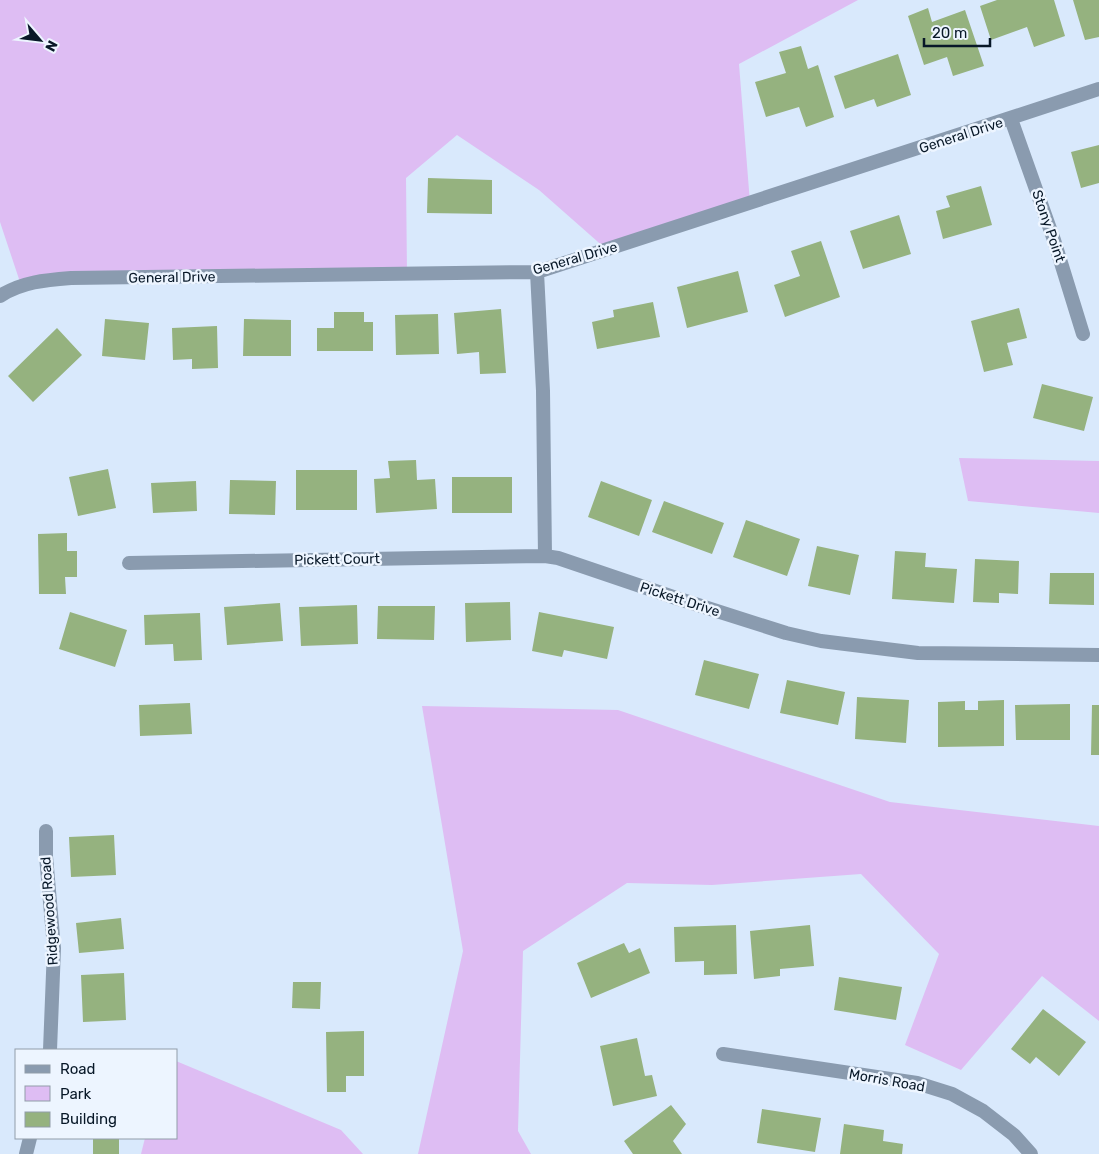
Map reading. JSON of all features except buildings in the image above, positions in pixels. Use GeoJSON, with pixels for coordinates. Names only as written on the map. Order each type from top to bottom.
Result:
{"type":"FeatureCollection","features":[{"type":"Feature","properties":{"kind":"street","name":"General Drive"},"geometry":{"type":"LineString","coordinates":[[0,296],[21,285],[38,280],[71,278],[537,272],[1099,89]]}},
{"type":"Feature","properties":{"kind":"street","name":"Stony Point"},"geometry":{"type":"LineString","coordinates":[[1011,118],[1054,240],[1084,334]]}},
{"type":"Feature","properties":{"kind":"street"},"geometry":{"type":"LineString","coordinates":[[537,272],[543,391],[545,556]]}},
{"type":"Feature","properties":{"kind":"street","name":"Pickett Court"},"geometry":{"type":"LineString","coordinates":[[129,563],[545,556]]}},
{"type":"Feature","properties":{"kind":"street","name":"Pickett Drive"},"geometry":{"type":"LineString","coordinates":[[545,556],[558,558],[777,630],[821,641],[918,653],[1099,655]]}},
{"type":"Feature","properties":{"kind":"street","name":"Ridgewood Road"},"geometry":{"type":"LineString","coordinates":[[46,831],[46,856],[54,948],[50,1049]]}},
{"type":"Feature","properties":{"kind":"street","name":"Morris Road"},"geometry":{"type":"LineString","coordinates":[[723,1054],[917,1083],[952,1094],[983,1111],[1014,1135],[1030,1154]]}},
{"type":"Feature","properties":{"kind":"street"},"geometry":{"type":"LineString","coordinates":[[26,1154],[30,1139]]}},
{"type":"Feature","properties":{"kind":"green space"},"geometry":{"type":"Polygon","coordinates":[[[0,0],[858,0],[739,64],[750,203],[606,249],[539,190],[457,135],[406,178],[407,273],[21,285],[0,222],[0,0]]]}},
{"type":"Feature","properties":{"kind":"green space"},"geometry":{"type":"Polygon","coordinates":[[[959,458],[1099,461],[1099,513],[968,501],[959,458]]]}},
{"type":"Feature","properties":{"kind":"green space"},"geometry":{"type":"Polygon","coordinates":[[[422,706],[618,710],[890,802],[1099,826],[1099,1021],[1042,976],[961,1070],[905,1045],[939,954],[861,874],[712,885],[627,883],[523,951],[518,1131],[531,1154],[418,1154],[463,951],[422,706]]]}},
{"type":"Feature","properties":{"kind":"green space"},"geometry":{"type":"Polygon","coordinates":[[[178,1062],[341,1130],[363,1154],[141,1154],[145,1139],[178,1139],[178,1062]]]}}]}
